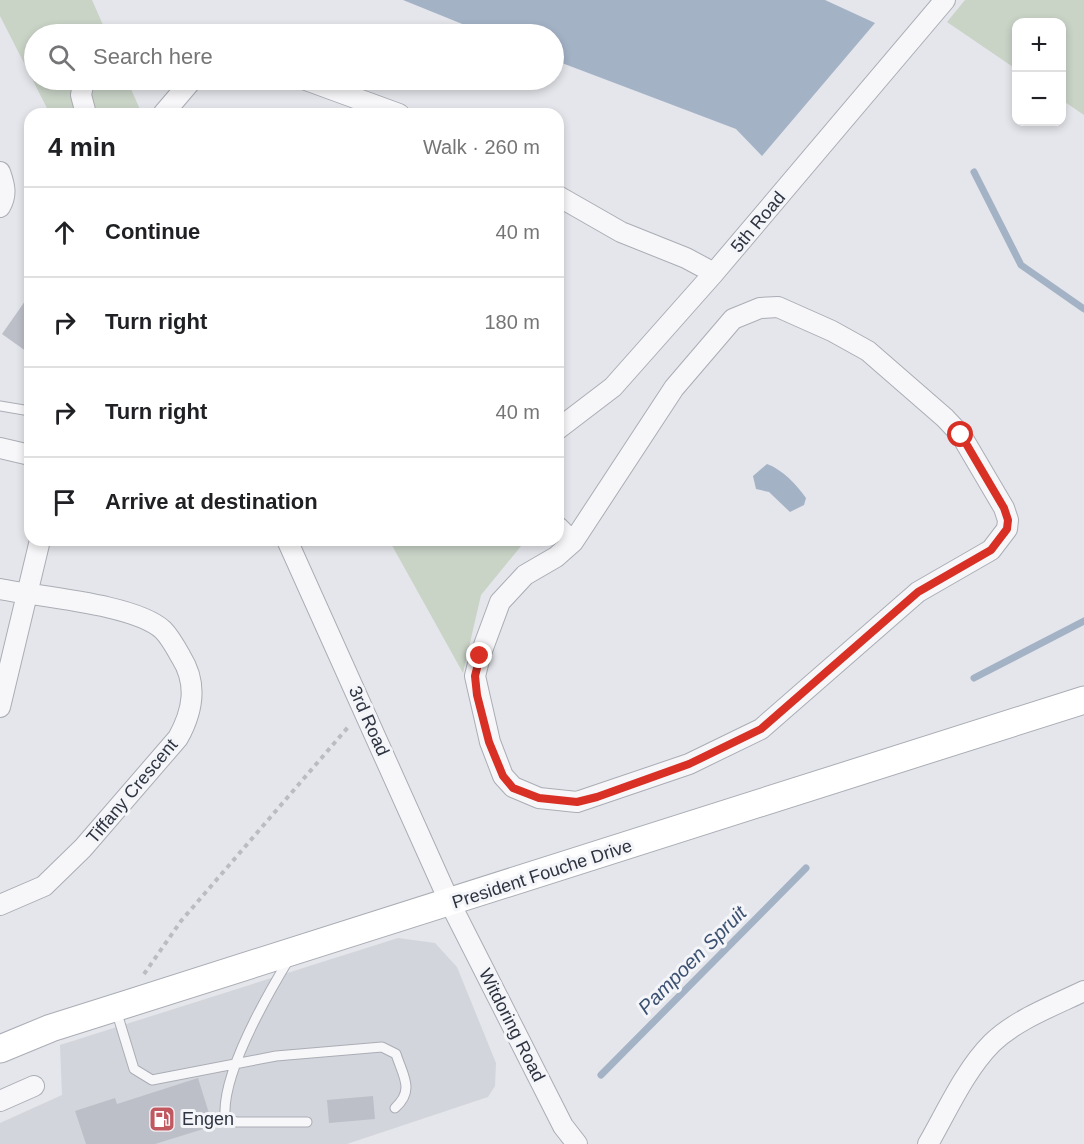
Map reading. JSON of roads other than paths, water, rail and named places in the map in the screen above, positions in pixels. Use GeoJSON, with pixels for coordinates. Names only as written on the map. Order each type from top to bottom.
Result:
{"type":"FeatureCollection","features":[{"type":"Feature","properties":{"kind":"street","name":"5th Road"},"geometry":{"type":"LineString","coordinates":[[564,424],[613,387],[714,273],[945,0]]}},
{"type":"Feature","properties":{"kind":"street"},"geometry":{"type":"LineString","coordinates":[[82,90],[84,108]]}},
{"type":"Feature","properties":{"kind":"street"},"geometry":{"type":"LineString","coordinates":[[168,108],[183,90]]}},
{"type":"Feature","properties":{"kind":"street"},"geometry":{"type":"LineString","coordinates":[[333,90],[383,108]]}},
{"type":"Feature","properties":{"kind":"street"},"geometry":{"type":"LineString","coordinates":[[0,172],[5,191],[5,199],[0,207]]}},
{"type":"Feature","properties":{"kind":"street"},"geometry":{"type":"LineString","coordinates":[[564,199],[621,232],[686,258],[714,273]]}},
{"type":"Feature","properties":{"kind":"street"},"geometry":{"type":"LineString","coordinates":[[778,307],[832,331],[868,351],[961,435],[1008,520],[1002,538],[991,550],[918,592],[761,729],[689,764],[577,802],[539,798],[513,788],[503,776],[489,742],[475,676],[488,635],[506,594],[525,575],[556,557],[573,542],[674,388],[733,319],[760,308],[778,307]]}},
{"type":"Feature","properties":{"kind":"street"},"geometry":{"type":"LineString","coordinates":[[0,448],[24,454]]}},
{"type":"Feature","properties":{"kind":"street"},"geometry":{"type":"LineString","coordinates":[[564,533],[573,542]]}},
{"type":"Feature","properties":{"kind":"street"},"geometry":{"type":"LineString","coordinates":[[0,707],[39,546]]}},
{"type":"Feature","properties":{"kind":"street","name":"3rd Road"},"geometry":{"type":"LineString","coordinates":[[290,546],[450,903]]}},
{"type":"Feature","properties":{"kind":"street","name":"Tiffany Crescent"},"geometry":{"type":"LineString","coordinates":[[0,589],[99,606],[140,617],[162,630],[189,669],[192,705],[178,738],[83,848],[44,886],[0,905]]}},
{"type":"Feature","properties":{"kind":"street","name":"President Fouche Drive"},"geometry":{"type":"LineString","coordinates":[[0,1049],[51,1028],[1084,700]]}},
{"type":"Feature","properties":{"kind":"street","name":"Witdoring Road"},"geometry":{"type":"LineString","coordinates":[[450,903],[563,1126],[577,1144]]}},
{"type":"Feature","properties":{"kind":"street"},"geometry":{"type":"LineString","coordinates":[[928,1144],[975,1065],[992,1043],[1016,1025],[1084,992]]}},
{"type":"Feature","properties":{"kind":"street"},"geometry":{"type":"LineString","coordinates":[[0,1101],[34,1086]]}},
{"type":"Feature","properties":{"kind":"lane"},"geometry":{"type":"LineString","coordinates":[[0,406],[24,410]]}},
{"type":"Feature","properties":{"kind":"lane"},"geometry":{"type":"LineString","coordinates":[[293,952],[262,1004],[237,1062],[224,1111],[226,1119],[237,1122],[307,1122]]}},
{"type":"Feature","properties":{"kind":"lane"},"geometry":{"type":"LineString","coordinates":[[121,1006],[134,1069],[142,1076],[152,1080],[237,1062],[382,1047],[396,1054],[408,1088],[405,1097],[395,1108]]}},
{"type":"Feature","properties":{"kind":"water"},"geometry":{"type":"Polygon","coordinates":[[[403,0],[825,0],[875,23],[762,156],[736,129],[564,64],[564,24],[462,24],[403,0]]]}},
{"type":"Feature","properties":{"kind":"water"},"geometry":{"type":"Polygon","coordinates":[[[767,464],[784,474],[793,483],[806,498],[804,505],[790,512],[769,492],[756,489],[753,476],[767,464]]]}},
{"type":"Feature","properties":{"kind":"waterway"},"geometry":{"type":"LineString","coordinates":[[974,172],[1021,265],[1084,309]]}},
{"type":"Feature","properties":{"kind":"waterway","name":"Pampoen Spruit"},"geometry":{"type":"LineString","coordinates":[[974,678],[1084,621]]}},
{"type":"Feature","properties":{"kind":"waterway","name":"Pampoen Spruit"},"geometry":{"type":"LineString","coordinates":[[601,1075],[806,868]]}},
{"type":"Feature","properties":{"kind":"place","name":"Engen"},"geometry":{"type":"Point","coordinates":[162,1119]}}]}
